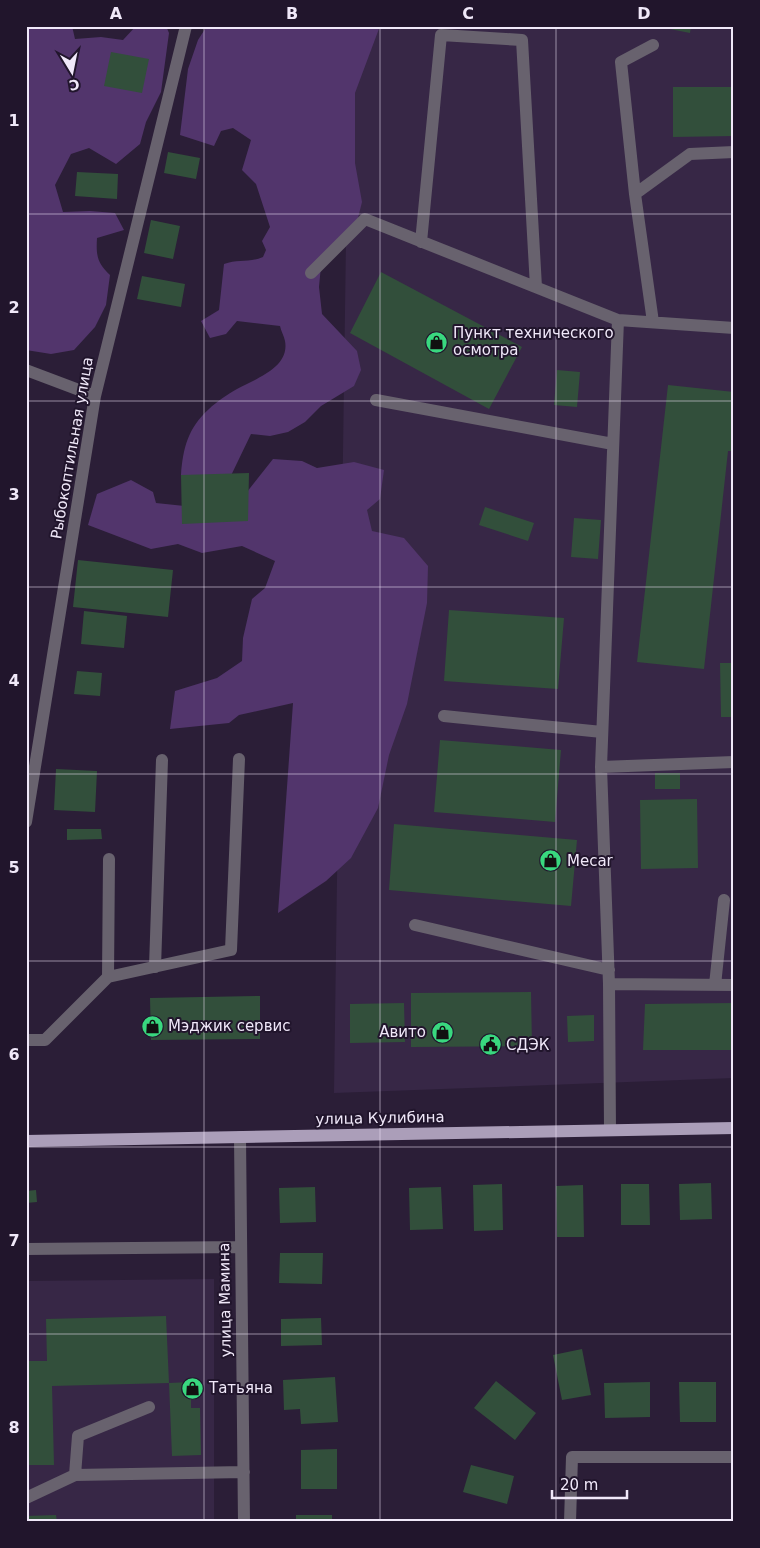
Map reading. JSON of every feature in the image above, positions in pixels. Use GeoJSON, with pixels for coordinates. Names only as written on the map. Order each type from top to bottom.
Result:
{"type":"FeatureCollection","features":[{"type":"Feature","properties":{"kind":"main road","name":"улица Кулибина"},"geometry":{"type":"LineString","coordinates":[[26,1141],[734,1128]]}},
{"type":"Feature","properties":{"kind":"street","name":"Рыбокоптильная улица"},"geometry":{"type":"LineString","coordinates":[[26,822],[94,396],[186,26]]}},
{"type":"Feature","properties":{"kind":"street"},"geometry":{"type":"LineString","coordinates":[[421,242],[440,35],[522,40],[536,287]]}},
{"type":"Feature","properties":{"kind":"street"},"geometry":{"type":"LineString","coordinates":[[653,45],[621,62],[635,194],[653,322]]}},
{"type":"Feature","properties":{"kind":"street"},"geometry":{"type":"LineString","coordinates":[[635,194],[690,154],[734,152]]}},
{"type":"Feature","properties":{"kind":"street"},"geometry":{"type":"LineString","coordinates":[[311,273],[365,219],[618,320],[734,328]]}},
{"type":"Feature","properties":{"kind":"street"},"geometry":{"type":"LineString","coordinates":[[610,1130],[609,970],[601,767],[618,320]]}},
{"type":"Feature","properties":{"kind":"street"},"geometry":{"type":"LineString","coordinates":[[26,370],[94,396]]}},
{"type":"Feature","properties":{"kind":"street"},"geometry":{"type":"LineString","coordinates":[[376,400],[613,444]]}},
{"type":"Feature","properties":{"kind":"street"},"geometry":{"type":"LineString","coordinates":[[444,716],[602,732]]}},
{"type":"Feature","properties":{"kind":"street"},"geometry":{"type":"LineString","coordinates":[[26,1040],[46,1040],[108,977],[231,950],[239,759]]}},
{"type":"Feature","properties":{"kind":"street"},"geometry":{"type":"LineString","coordinates":[[155,967],[162,760]]}},
{"type":"Feature","properties":{"kind":"street"},"geometry":{"type":"LineString","coordinates":[[601,767],[734,762]]}},
{"type":"Feature","properties":{"kind":"street"},"geometry":{"type":"LineString","coordinates":[[108,977],[109,859]]}},
{"type":"Feature","properties":{"kind":"street"},"geometry":{"type":"LineString","coordinates":[[715,985],[724,900]]}},
{"type":"Feature","properties":{"kind":"street"},"geometry":{"type":"LineString","coordinates":[[415,925],[609,970]]}},
{"type":"Feature","properties":{"kind":"street"},"geometry":{"type":"LineString","coordinates":[[609,984],[734,985]]}},
{"type":"Feature","properties":{"kind":"street","name":"улица Мамина"},"geometry":{"type":"LineString","coordinates":[[240,1137],[244,1522]]}},
{"type":"Feature","properties":{"kind":"street"},"geometry":{"type":"LineString","coordinates":[[26,1249],[241,1247]]}},
{"type":"Feature","properties":{"kind":"street"},"geometry":{"type":"LineString","coordinates":[[75,1475],[78,1436],[149,1407]]}},
{"type":"Feature","properties":{"kind":"street"},"geometry":{"type":"LineString","coordinates":[[570,1522],[572,1457],[734,1457]]}},
{"type":"Feature","properties":{"kind":"street"},"geometry":{"type":"LineString","coordinates":[[26,1498],[75,1475],[244,1472]]}},
{"type":"Feature","properties":{"kind":"shaded area"},"geometry":{"type":"Polygon","coordinates":[[[26,26],[72,26],[75,39],[101,37],[123,40],[136,26],[166,26],[169,33],[161,92],[146,122],[140,144],[116,164],[89,148],[71,154],[55,185],[63,212],[90,211],[115,213],[124,230],[97,238],[98,258],[102,267],[110,275],[106,305],[95,327],[74,350],[51,354],[26,350],[26,26]]]}},
{"type":"Feature","properties":{"kind":"shaded area"},"geometry":{"type":"Polygon","coordinates":[[[207,26],[380,26],[355,93],[355,163],[362,202],[354,234],[322,255],[319,287],[322,314],[357,351],[361,370],[354,386],[321,406],[305,422],[288,432],[270,436],[251,434],[225,488],[194,492],[181,475],[185,447],[191,431],[202,416],[222,398],[261,377],[277,365],[285,350],[285,341],[280,326],[237,321],[226,334],[210,338],[201,321],[219,310],[224,264],[263,257],[266,250],[262,241],[270,227],[256,184],[242,170],[251,140],[233,128],[221,131],[214,146],[180,135],[188,69],[198,40],[207,26]]]}},
{"type":"Feature","properties":{"kind":"shaded area"},"geometry":{"type":"Polygon","coordinates":[[[349,26],[734,27],[734,1078],[334,1093],[349,26]]]}},
{"type":"Feature","properties":{"kind":"shaded area"},"geometry":{"type":"Polygon","coordinates":[[[273,459],[302,461],[317,468],[354,462],[384,470],[380,499],[367,510],[372,531],[404,538],[428,566],[427,603],[407,704],[389,755],[378,808],[351,858],[326,881],[278,913],[293,703],[239,715],[229,723],[170,729],[175,691],[217,678],[242,661],[243,638],[252,599],[265,588],[275,561],[242,546],[202,553],[178,544],[151,549],[88,525],[97,494],[131,480],[153,492],[156,503],[232,511],[273,459]]]}},
{"type":"Feature","properties":{"kind":"shaded area"},"geometry":{"type":"Polygon","coordinates":[[[214,1279],[214,1522],[26,1522],[26,1281],[214,1279]]]}},
{"type":"Feature","properties":{"kind":"building"},"geometry":{"type":"Polygon","coordinates":[[[655,26],[691,26],[690,33],[655,26]]]}},
{"type":"Feature","properties":{"kind":"building"},"geometry":{"type":"Polygon","coordinates":[[[111,52],[149,59],[142,93],[104,86],[111,52]]]}},
{"type":"Feature","properties":{"kind":"building"},"geometry":{"type":"Polygon","coordinates":[[[673,87],[734,87],[734,136],[673,137],[673,87]]]}},
{"type":"Feature","properties":{"kind":"building"},"geometry":{"type":"Polygon","coordinates":[[[168,152],[200,158],[196,179],[164,173],[168,152]]]}},
{"type":"Feature","properties":{"kind":"building"},"geometry":{"type":"Polygon","coordinates":[[[77,172],[118,174],[117,199],[75,196],[77,172]]]}},
{"type":"Feature","properties":{"kind":"building"},"geometry":{"type":"Polygon","coordinates":[[[151,220],[180,226],[173,259],[144,253],[151,220]]]}},
{"type":"Feature","properties":{"kind":"building"},"geometry":{"type":"Polygon","coordinates":[[[381,272],[522,347],[489,409],[350,333],[381,272]]]}},
{"type":"Feature","properties":{"kind":"building"},"geometry":{"type":"Polygon","coordinates":[[[142,276],[185,284],[181,307],[137,299],[142,276]]]}},
{"type":"Feature","properties":{"kind":"building"},"geometry":{"type":"Polygon","coordinates":[[[557,370],[580,372],[577,407],[554,405],[557,370]]]}},
{"type":"Feature","properties":{"kind":"building"},"geometry":{"type":"Polygon","coordinates":[[[668,385],[734,392],[734,451],[728,451],[704,669],[637,662],[668,385]]]}},
{"type":"Feature","properties":{"kind":"building"},"geometry":{"type":"Polygon","coordinates":[[[249,473],[248,521],[182,524],[181,475],[249,473]]]}},
{"type":"Feature","properties":{"kind":"building"},"geometry":{"type":"Polygon","coordinates":[[[485,507],[534,523],[528,541],[479,525],[485,507]]]}},
{"type":"Feature","properties":{"kind":"building"},"geometry":{"type":"Polygon","coordinates":[[[574,518],[601,520],[598,559],[571,557],[574,518]]]}},
{"type":"Feature","properties":{"kind":"building"},"geometry":{"type":"Polygon","coordinates":[[[78,560],[173,570],[168,617],[73,607],[78,560]]]}},
{"type":"Feature","properties":{"kind":"building"},"geometry":{"type":"Polygon","coordinates":[[[449,610],[564,618],[558,689],[444,681],[449,610]]]}},
{"type":"Feature","properties":{"kind":"building"},"geometry":{"type":"Polygon","coordinates":[[[84,611],[127,616],[124,648],[81,644],[84,611]]]}},
{"type":"Feature","properties":{"kind":"building"},"geometry":{"type":"Polygon","coordinates":[[[720,663],[734,663],[734,717],[721,717],[720,663]]]}},
{"type":"Feature","properties":{"kind":"building"},"geometry":{"type":"Polygon","coordinates":[[[77,671],[102,673],[100,696],[74,694],[77,671]]]}},
{"type":"Feature","properties":{"kind":"building"},"geometry":{"type":"Polygon","coordinates":[[[440,740],[561,750],[555,822],[434,812],[440,740]]]}},
{"type":"Feature","properties":{"kind":"building"},"geometry":{"type":"Polygon","coordinates":[[[56,769],[97,771],[95,812],[54,810],[56,769]]]}},
{"type":"Feature","properties":{"kind":"building"},"geometry":{"type":"Polygon","coordinates":[[[655,773],[680,773],[680,789],[655,789],[655,773]]]}},
{"type":"Feature","properties":{"kind":"building"},"geometry":{"type":"Polygon","coordinates":[[[697,799],[698,868],[641,869],[640,800],[697,799]]]}},
{"type":"Feature","properties":{"kind":"building"},"geometry":{"type":"Polygon","coordinates":[[[394,824],[577,840],[571,906],[389,890],[394,824]]]}},
{"type":"Feature","properties":{"kind":"building"},"geometry":{"type":"Polygon","coordinates":[[[67,829],[101,829],[102,839],[67,840],[67,829]]]}},
{"type":"Feature","properties":{"kind":"building"},"geometry":{"type":"Polygon","coordinates":[[[531,992],[532,1046],[411,1047],[411,993],[531,992]]]}},
{"type":"Feature","properties":{"kind":"building"},"geometry":{"type":"Polygon","coordinates":[[[260,996],[260,1039],[151,1040],[150,998],[260,996]]]}},
{"type":"Feature","properties":{"kind":"building"},"geometry":{"type":"Polygon","coordinates":[[[404,1003],[405,1042],[350,1043],[350,1004],[404,1003]]]}},
{"type":"Feature","properties":{"kind":"building"},"geometry":{"type":"Polygon","coordinates":[[[734,1003],[734,1050],[643,1050],[645,1004],[734,1003]]]}},
{"type":"Feature","properties":{"kind":"building"},"geometry":{"type":"Polygon","coordinates":[[[594,1015],[594,1041],[568,1042],[567,1016],[594,1015]]]}},
{"type":"Feature","properties":{"kind":"building"},"geometry":{"type":"Polygon","coordinates":[[[711,1183],[712,1219],[680,1220],[679,1184],[711,1183]]]}},
{"type":"Feature","properties":{"kind":"building"},"geometry":{"type":"Polygon","coordinates":[[[502,1184],[503,1230],[474,1231],[473,1185],[502,1184]]]}},
{"type":"Feature","properties":{"kind":"building"},"geometry":{"type":"Polygon","coordinates":[[[621,1184],[649,1184],[650,1225],[621,1225],[621,1184]]]}},
{"type":"Feature","properties":{"kind":"building"},"geometry":{"type":"Polygon","coordinates":[[[583,1185],[584,1237],[557,1237],[556,1186],[583,1185]]]}},
{"type":"Feature","properties":{"kind":"building"},"geometry":{"type":"Polygon","coordinates":[[[315,1187],[316,1222],[280,1223],[279,1188],[315,1187]]]}},
{"type":"Feature","properties":{"kind":"building"},"geometry":{"type":"Polygon","coordinates":[[[441,1187],[443,1229],[410,1230],[409,1188],[441,1187]]]}},
{"type":"Feature","properties":{"kind":"building"},"geometry":{"type":"Polygon","coordinates":[[[36,1190],[37,1202],[26,1203],[26,1191],[36,1190]]]}},
{"type":"Feature","properties":{"kind":"building"},"geometry":{"type":"Polygon","coordinates":[[[280,1253],[323,1253],[322,1284],[279,1283],[280,1253]]]}},
{"type":"Feature","properties":{"kind":"building"},"geometry":{"type":"Polygon","coordinates":[[[166,1316],[169,1383],[52,1386],[54,1465],[26,1465],[26,1361],[47,1361],[46,1319],[166,1316]]]}},
{"type":"Feature","properties":{"kind":"building"},"geometry":{"type":"Polygon","coordinates":[[[321,1318],[322,1345],[281,1346],[281,1319],[321,1318]]]}},
{"type":"Feature","properties":{"kind":"building"},"geometry":{"type":"Polygon","coordinates":[[[582,1349],[591,1395],[562,1400],[553,1355],[582,1349]]]}},
{"type":"Feature","properties":{"kind":"building"},"geometry":{"type":"Polygon","coordinates":[[[335,1377],[338,1422],[301,1424],[300,1409],[284,1410],[283,1380],[335,1377]]]}},
{"type":"Feature","properties":{"kind":"building"},"geometry":{"type":"Polygon","coordinates":[[[496,1381],[536,1413],[515,1440],[474,1408],[496,1381]]]}},
{"type":"Feature","properties":{"kind":"building"},"geometry":{"type":"Polygon","coordinates":[[[191,1382],[191,1408],[200,1408],[201,1455],[172,1456],[169,1383],[191,1382]]]}},
{"type":"Feature","properties":{"kind":"building"},"geometry":{"type":"Polygon","coordinates":[[[650,1382],[650,1417],[605,1418],[604,1383],[650,1382]]]}},
{"type":"Feature","properties":{"kind":"building"},"geometry":{"type":"Polygon","coordinates":[[[679,1382],[716,1382],[716,1422],[680,1422],[679,1382]]]}},
{"type":"Feature","properties":{"kind":"building"},"geometry":{"type":"Polygon","coordinates":[[[337,1449],[337,1489],[301,1489],[301,1450],[337,1449]]]}},
{"type":"Feature","properties":{"kind":"building"},"geometry":{"type":"Polygon","coordinates":[[[471,1465],[514,1476],[507,1504],[463,1492],[471,1465]]]}},
{"type":"Feature","properties":{"kind":"building"},"geometry":{"type":"Polygon","coordinates":[[[56,1515],[57,1522],[26,1522],[26,1516],[56,1515]]]}},
{"type":"Feature","properties":{"kind":"building"},"geometry":{"type":"Polygon","coordinates":[[[296,1515],[332,1515],[332,1522],[296,1522],[296,1515]]]}},
{"type":"Feature","properties":{"kind":"place","name":"Пункт технического осмотра"},"geometry":{"type":"Point","coordinates":[437,342]}},
{"type":"Feature","properties":{"kind":"place","name":"Mecar"},"geometry":{"type":"Point","coordinates":[551,861]}},
{"type":"Feature","properties":{"kind":"place","name":"Мэджик сервис"},"geometry":{"type":"Point","coordinates":[152,1026]}},
{"type":"Feature","properties":{"kind":"place","name":"Авито"},"geometry":{"type":"Point","coordinates":[442,1032]}},
{"type":"Feature","properties":{"kind":"place","name":"СДЭК"},"geometry":{"type":"Point","coordinates":[490,1045]}},
{"type":"Feature","properties":{"kind":"place","name":"Татьяна"},"geometry":{"type":"Point","coordinates":[193,1388]}}]}
